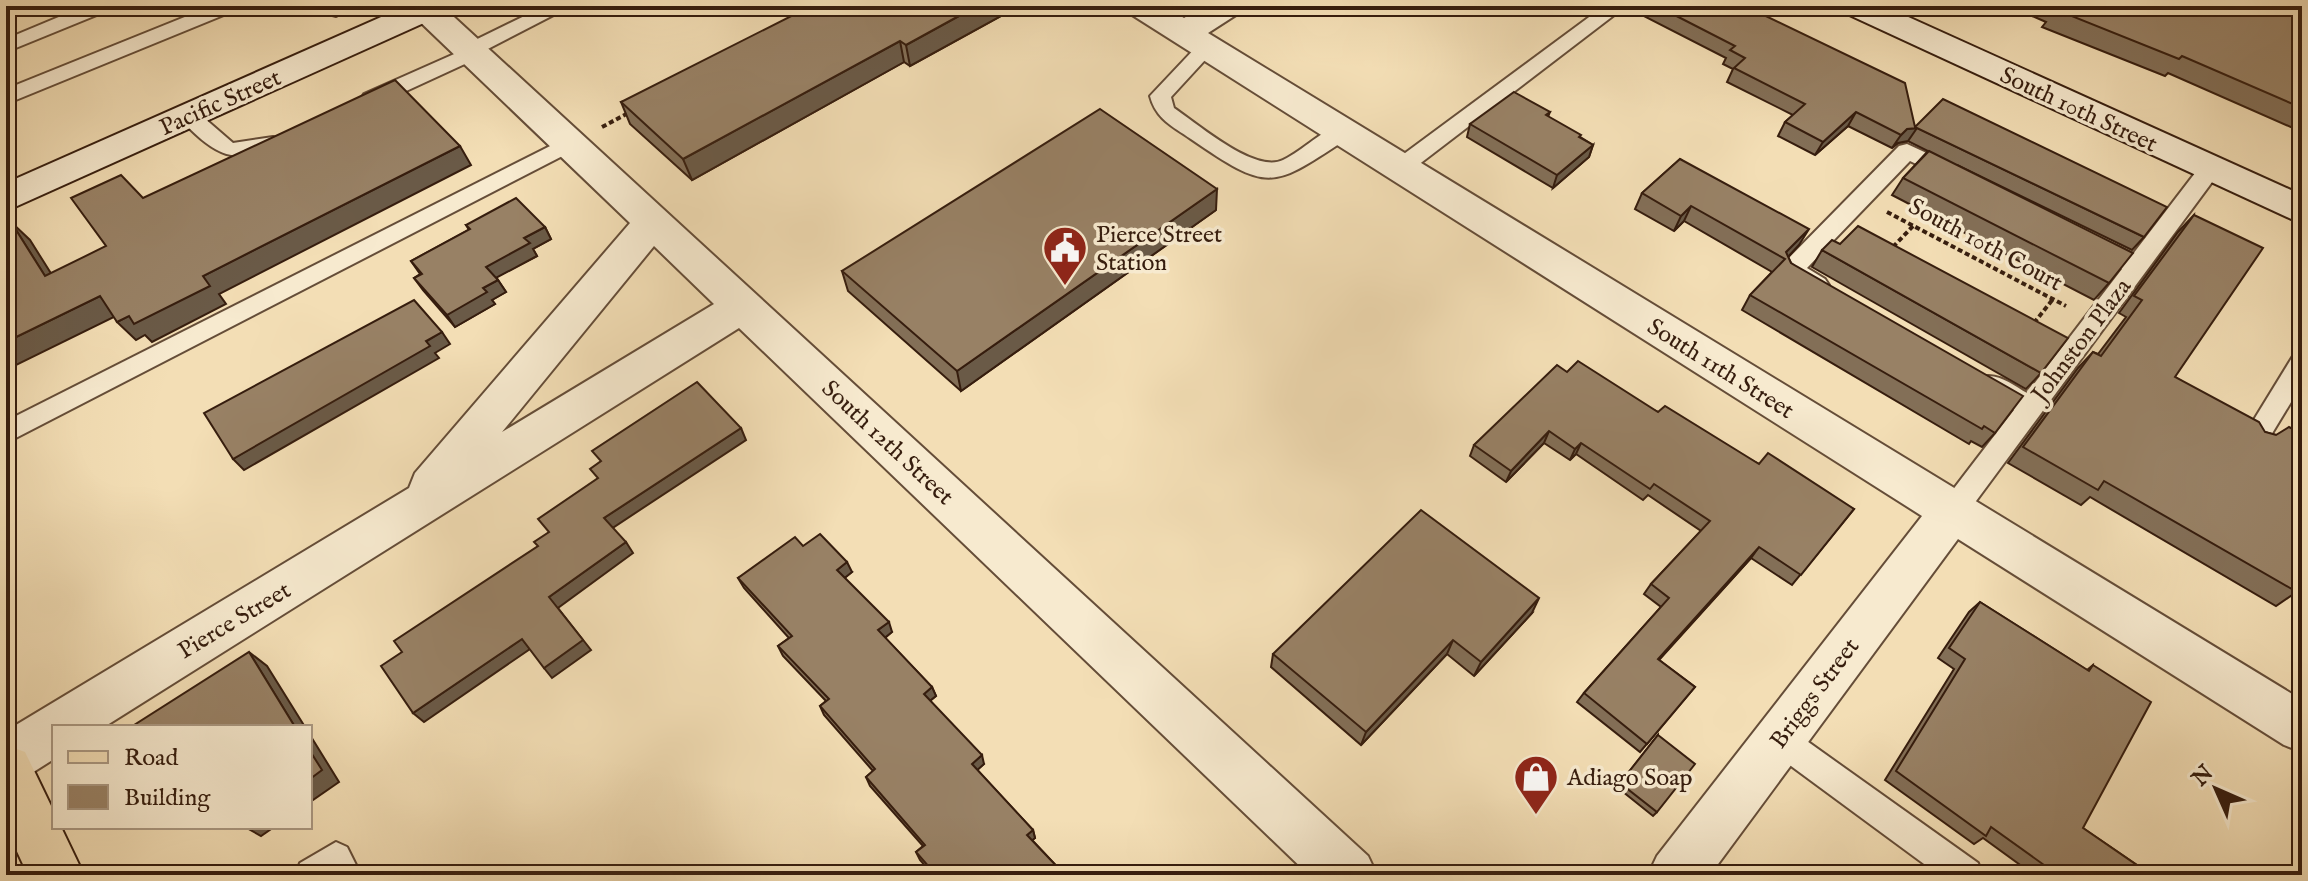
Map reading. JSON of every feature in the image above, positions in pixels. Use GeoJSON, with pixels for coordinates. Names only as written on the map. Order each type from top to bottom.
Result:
{"type":"FeatureCollection","features":[{"type":"Feature","properties":{"kind":"main road"},"geometry":{"type":"LineString","coordinates":[[6,770],[56,875]]}},
{"type":"Feature","properties":{"kind":"street","name":"South 11th Street"},"geometry":{"type":"LineString","coordinates":[[1141,6],[2302,728]]}},
{"type":"Feature","properties":{"kind":"street"},"geometry":{"type":"LineString","coordinates":[[1196,40],[1227,6]]}},
{"type":"Feature","properties":{"kind":"street","name":"South 10th Street"},"geometry":{"type":"LineString","coordinates":[[1857,6],[2302,211]]}},
{"type":"Feature","properties":{"kind":"street","name":"South 12th Street"},"geometry":{"type":"LineString","coordinates":[[430,8],[472,52],[1349,875]]}},
{"type":"Feature","properties":{"kind":"street","name":"Pacific Street"},"geometry":{"type":"LineString","coordinates":[[6,198],[430,8]]}},
{"type":"Feature","properties":{"kind":"street","name":"Pierce Street"},"geometry":{"type":"LineString","coordinates":[[409,512],[653,221]]}},
{"type":"Feature","properties":{"kind":"street","name":"Pierce Street"},"geometry":{"type":"LineString","coordinates":[[62,725],[743,306]]}},
{"type":"Feature","properties":{"kind":"street","name":"Briggs Street"},"geometry":{"type":"LineString","coordinates":[[1676,875],[1952,512]]}},
{"type":"Feature","properties":{"kind":"street"},"geometry":{"type":"LineString","coordinates":[[6,760],[52,731]]}},
{"type":"Feature","properties":{"kind":"lane"},"geometry":{"type":"LineString","coordinates":[[6,46],[102,6]]}},
{"type":"Feature","properties":{"kind":"lane"},"geometry":{"type":"LineString","coordinates":[[6,97],[229,6]]}},
{"type":"Feature","properties":{"kind":"lane"},"geometry":{"type":"LineString","coordinates":[[359,105],[561,6]]}},
{"type":"Feature","properties":{"kind":"lane"},"geometry":{"type":"LineString","coordinates":[[1401,167],[1616,6]]}},
{"type":"Feature","properties":{"kind":"lane"},"geometry":{"type":"LineString","coordinates":[[1196,40],[1160,96],[1164,111],[1238,161],[1260,172],[1287,168],[1343,131]]}},
{"type":"Feature","properties":{"kind":"lane"},"geometry":{"type":"LineString","coordinates":[[189,116],[219,146],[239,153],[287,137]]}},
{"type":"Feature","properties":{"kind":"lane"},"geometry":{"type":"LineString","coordinates":[[6,433],[570,143]]}},
{"type":"Feature","properties":{"kind":"lane"},"geometry":{"type":"LineString","coordinates":[[1831,293],[1791,270],[1907,151],[1974,185]]}},
{"type":"Feature","properties":{"kind":"lane","name":"Johnston Plaza"},"geometry":{"type":"LineString","coordinates":[[1952,512],[2210,169]]}},
{"type":"Feature","properties":{"kind":"lane"},"geometry":{"type":"LineString","coordinates":[[2069,232],[2136,266]]}},
{"type":"Feature","properties":{"kind":"lane"},"geometry":{"type":"LineString","coordinates":[[2256,438],[2302,363]]}},
{"type":"Feature","properties":{"kind":"lane"},"geometry":{"type":"LineString","coordinates":[[1964,369],[2031,407]]}},
{"type":"Feature","properties":{"kind":"lane"},"geometry":{"type":"LineString","coordinates":[[1779,739],[1966,875]]}},
{"type":"Feature","properties":{"kind":"lane"},"geometry":{"type":"LineString","coordinates":[[312,875],[336,858],[345,875]]}},
{"type":"Feature","properties":{"kind":"path"},"geometry":{"type":"LineString","coordinates":[[570,143],[641,107]]}},
{"type":"Feature","properties":{"kind":"path","name":"South 10th Court"},"geometry":{"type":"LineString","coordinates":[[1861,198],[2095,322]]}},
{"type":"Feature","properties":{"kind":"path"},"geometry":{"type":"LineString","coordinates":[[1841,219],[1906,254]]}},
{"type":"Feature","properties":{"kind":"path"},"geometry":{"type":"LineString","coordinates":[[1893,247],[1913,226]]}},
{"type":"Feature","properties":{"kind":"path"},"geometry":{"type":"LineString","coordinates":[[2022,316],[2034,323],[2053,299]]}},
{"type":"Feature","properties":{"kind":"building"},"geometry":{"type":"Polygon","coordinates":[[[811,6],[977,6],[906,45],[900,41],[683,159],[621,102],[811,6]]]}},
{"type":"Feature","properties":{"kind":"building"},"geometry":{"type":"Polygon","coordinates":[[[1657,6],[1745,6],[1905,83],[1915,127],[1943,99],[2167,207],[2144,237],[1917,128],[1907,129],[1901,135],[1856,112],[1823,142],[1785,122],[1805,104],[1734,68],[1745,58],[1730,50],[1735,46],[1657,6]]]}},
{"type":"Feature","properties":{"kind":"building"},"geometry":{"type":"Polygon","coordinates":[[[2057,6],[2302,6],[2302,108],[2182,56],[2179,59],[2054,9],[2057,6]]]}},
{"type":"Feature","properties":{"kind":"building"},"geometry":{"type":"Polygon","coordinates":[[[395,80],[460,146],[203,276],[210,286],[134,324],[129,316],[117,322],[100,296],[6,342],[6,224],[11,222],[45,276],[106,246],[71,198],[121,175],[143,198],[395,80]]]}},
{"type":"Feature","properties":{"kind":"building"},"geometry":{"type":"Polygon","coordinates":[[[1514,92],[1550,112],[1546,115],[1593,145],[1557,175],[1470,124],[1514,92]]]}},
{"type":"Feature","properties":{"kind":"building"},"geometry":{"type":"Polygon","coordinates":[[[1100,109],[1217,189],[957,371],[842,271],[1100,109]]]}},
{"type":"Feature","properties":{"kind":"building"},"geometry":{"type":"Polygon","coordinates":[[[1929,151],[2133,253],[2109,283],[1903,178],[1929,151]]]}},
{"type":"Feature","properties":{"kind":"building"},"geometry":{"type":"Polygon","coordinates":[[[1680,159],[1809,229],[1786,252],[1791,263],[2023,396],[1995,433],[1984,426],[1982,429],[1750,295],[1785,259],[1691,206],[1681,216],[1642,193],[1680,159]]]}},
{"type":"Feature","properties":{"kind":"building"},"geometry":{"type":"Polygon","coordinates":[[[516,198],[545,227],[524,238],[530,243],[486,267],[498,280],[483,288],[487,292],[447,315],[414,278],[422,274],[411,261],[470,229],[466,225],[516,198]]]}},
{"type":"Feature","properties":{"kind":"building"},"geometry":{"type":"Polygon","coordinates":[[[2194,215],[2263,248],[2175,377],[2259,422],[2265,432],[2276,435],[2289,427],[2302,434],[2302,584],[2297,592],[2104,481],[2098,490],[2023,447],[2093,352],[2101,356],[2142,300],[2134,296],[2194,215]]]}},
{"type":"Feature","properties":{"kind":"building"},"geometry":{"type":"Polygon","coordinates":[[[1858,226],[2068,338],[2041,373],[1822,250],[1832,240],[1840,244],[1858,226]]]}},
{"type":"Feature","properties":{"kind":"building"},"geometry":{"type":"Polygon","coordinates":[[[414,300],[442,332],[426,341],[430,346],[233,459],[204,413],[414,300]]]}},
{"type":"Feature","properties":{"kind":"building"},"geometry":{"type":"Polygon","coordinates":[[[1578,361],[1658,412],[1665,406],[1759,464],[1768,453],[1854,509],[1801,575],[1759,547],[1658,659],[1695,687],[1647,744],[1584,693],[1669,598],[1651,584],[1710,521],[1654,484],[1650,489],[1581,443],[1575,449],[1549,431],[1511,471],[1474,445],[1557,365],[1567,372],[1578,361]]]}},
{"type":"Feature","properties":{"kind":"building"},"geometry":{"type":"Polygon","coordinates":[[[697,382],[741,428],[604,518],[626,542],[549,597],[583,640],[544,668],[522,639],[413,713],[381,666],[402,652],[394,641],[538,546],[534,542],[549,532],[538,519],[598,478],[590,469],[601,461],[592,451],[697,382]]]}},
{"type":"Feature","properties":{"kind":"building"},"geometry":{"type":"Polygon","coordinates":[[[1421,510],[1539,598],[1481,662],[1453,640],[1366,732],[1273,654],[1421,510]]]}},
{"type":"Feature","properties":{"kind":"building"},"geometry":{"type":"Polygon","coordinates":[[[820,534],[847,562],[837,570],[889,622],[878,630],[932,687],[924,694],[982,755],[972,764],[1033,830],[1027,835],[1065,875],[936,875],[916,852],[925,845],[866,777],[875,769],[820,706],[829,699],[778,646],[792,636],[738,578],[795,537],[803,546],[820,534]]]}},
{"type":"Feature","properties":{"kind":"building"},"geometry":{"type":"Polygon","coordinates":[[[1980,602],[2089,671],[2093,665],[2151,702],[2083,828],[2147,872],[2150,866],[2163,875],[2058,875],[1991,827],[1986,836],[1896,771],[1965,659],[1949,648],[1980,602]]]}},
{"type":"Feature","properties":{"kind":"building"},"geometry":{"type":"Polygon","coordinates":[[[249,652],[294,725],[134,725],[249,652]]]}},
{"type":"Feature","properties":{"kind":"building"},"geometry":{"type":"Polygon","coordinates":[[[1658,735],[1695,764],[1657,812],[1620,783],[1658,735]]]}},
{"type":"Feature","properties":{"kind":"building"},"geometry":{"type":"Polygon","coordinates":[[[312,754],[322,770],[312,778],[312,754]]]}},
{"type":"Feature","properties":{"kind":"place","name":"Pierce Street Station"},"geometry":{"type":"Point","coordinates":[1065,287]}},
{"type":"Feature","properties":{"kind":"place","name":"Adiago Soap"},"geometry":{"type":"Point","coordinates":[1536,816]}}]}
